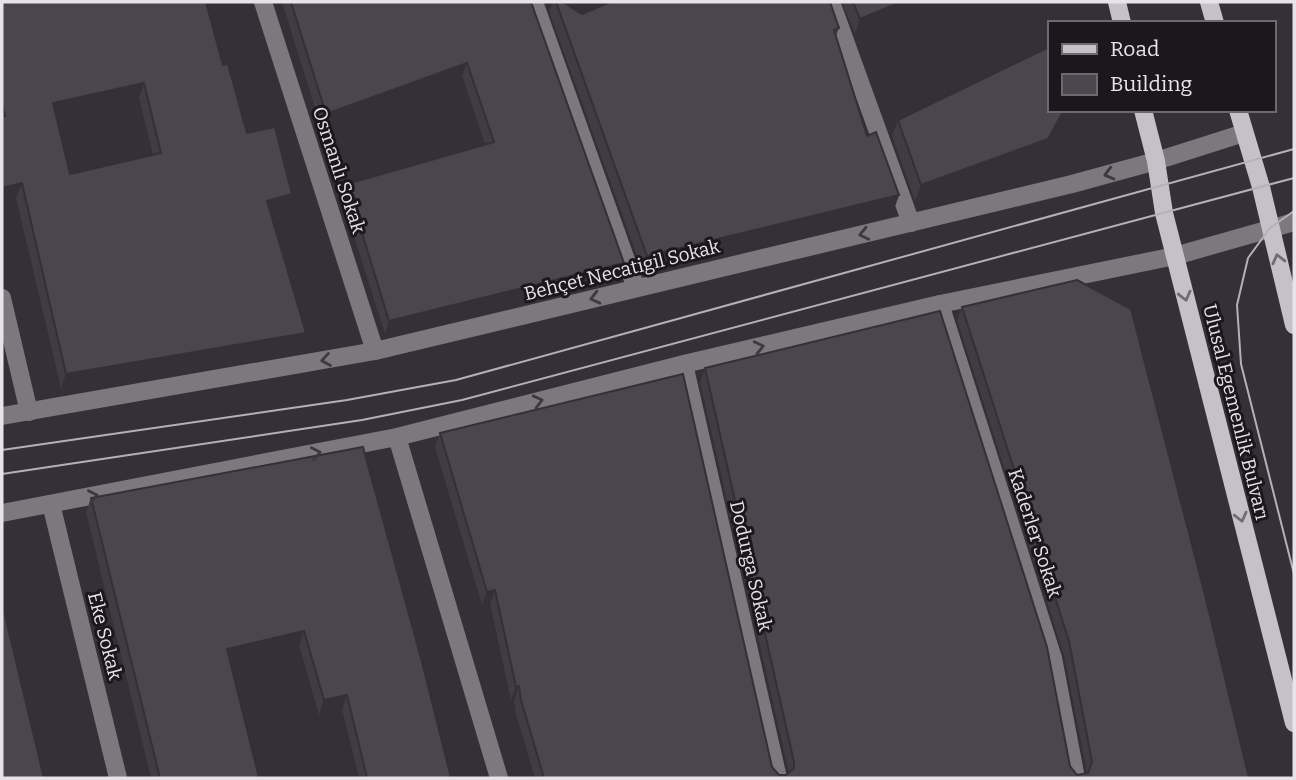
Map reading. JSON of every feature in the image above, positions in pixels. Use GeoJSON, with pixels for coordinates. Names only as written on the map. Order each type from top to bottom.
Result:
{"type":"FeatureCollection","features":[{"type":"Feature","properties":{"kind":"main road"},"geometry":{"type":"LineString","coordinates":[[1117,2],[1122,21]]}},
{"type":"Feature","properties":{"kind":"main road"},"geometry":{"type":"LineString","coordinates":[[1209,2],[1214,21]]}},
{"type":"Feature","properties":{"kind":"main road","name":"Ulusal Egemenlik Bulvarı"},"geometry":{"type":"LineString","coordinates":[[1144,112],[1156,162],[1164,213],[1294,723]]}},
{"type":"Feature","properties":{"kind":"main road"},"geometry":{"type":"LineString","coordinates":[[1239,112],[1294,325]]}},
{"type":"Feature","properties":{"kind":"street","name":"Osmanlı Sokak"},"geometry":{"type":"LineString","coordinates":[[263,2],[375,352]]}},
{"type":"Feature","properties":{"kind":"street"},"geometry":{"type":"LineString","coordinates":[[534,2],[636,288]]}},
{"type":"Feature","properties":{"kind":"street"},"geometry":{"type":"LineString","coordinates":[[831,2],[911,223]]}},
{"type":"Feature","properties":{"kind":"street","name":"Behçet Necatigil Sokak"},"geometry":{"type":"LineString","coordinates":[[2,416],[375,352],[1156,162],[1244,133]]}},
{"type":"Feature","properties":{"kind":"street"},"geometry":{"type":"LineString","coordinates":[[2,513],[397,437],[684,364],[940,304],[1175,256],[1294,222]]}},
{"type":"Feature","properties":{"kind":"street"},"geometry":{"type":"LineString","coordinates":[[2,298],[29,412]]}},
{"type":"Feature","properties":{"kind":"street","name":"Kaderler Sokak"},"geometry":{"type":"LineString","coordinates":[[940,304],[1053,658],[1076,778]]}},
{"type":"Feature","properties":{"kind":"street","name":"Dodurga Sokak"},"geometry":{"type":"LineString","coordinates":[[684,364],[778,778]]}},
{"type":"Feature","properties":{"kind":"street"},"geometry":{"type":"LineString","coordinates":[[397,437],[499,778]]}},
{"type":"Feature","properties":{"kind":"street","name":"Eke Sokak"},"geometry":{"type":"LineString","coordinates":[[51,504],[118,778]]}},
{"type":"Feature","properties":{"kind":"building"},"geometry":{"type":"Polygon","coordinates":[[[2,2],[206,2],[223,65],[228,64],[247,133],[275,127],[292,194],[267,201],[306,333],[66,374],[22,183],[2,188],[2,116],[5,116],[2,102],[2,2]],[[144,83],[53,103],[70,174],[161,153],[144,83]]]}},
{"type":"Feature","properties":{"kind":"building"},"geometry":{"type":"Polygon","coordinates":[[[291,2],[531,2],[624,263],[389,321],[347,184],[494,142],[467,63],[326,114],[291,2]]]}},
{"type":"Feature","properties":{"kind":"building"},"geometry":{"type":"Polygon","coordinates":[[[556,2],[563,2],[582,14],[610,2],[830,2],[839,28],[834,30],[867,136],[876,132],[899,195],[647,256],[556,2]]]}},
{"type":"Feature","properties":{"kind":"building"},"geometry":{"type":"Polygon","coordinates":[[[853,2],[901,2],[860,19],[853,2]]]}},
{"type":"Feature","properties":{"kind":"building"},"geometry":{"type":"Polygon","coordinates":[[[1048,47],[1048,112],[1063,112],[1048,139],[921,185],[898,120],[1048,47]]]}},
{"type":"Feature","properties":{"kind":"building"},"geometry":{"type":"Polygon","coordinates":[[[1077,280],[1131,309],[1249,778],[544,778],[519,686],[516,687],[495,590],[487,592],[440,433],[683,374],[772,767],[779,775],[786,775],[794,768],[794,762],[705,368],[940,311],[1047,647],[1070,766],[1077,775],[1088,773],[1092,762],[1069,641],[962,307],[1077,280]]]}},
{"type":"Feature","properties":{"kind":"building"},"geometry":{"type":"Polygon","coordinates":[[[363,447],[451,778],[367,778],[347,695],[324,700],[304,631],[227,649],[259,778],[160,778],[91,498],[363,447]]]}},
{"type":"Feature","properties":{"kind":"building"},"geometry":{"type":"Polygon","coordinates":[[[2,603],[44,778],[2,778],[2,603]]]}},
{"type":"Feature","properties":{"kind":"tram line"},"geometry":{"type":"LineString","coordinates":[[2,450],[347,400],[456,380],[1294,149]]}},
{"type":"Feature","properties":{"kind":"tram line"},"geometry":{"type":"LineString","coordinates":[[2,474],[362,420],[462,400],[1294,178]]}},
{"type":"Feature","properties":{"kind":"tram line"},"geometry":{"type":"LineString","coordinates":[[1294,211],[1270,228],[1248,258],[1237,305],[1241,364],[1294,574]]}}]}
